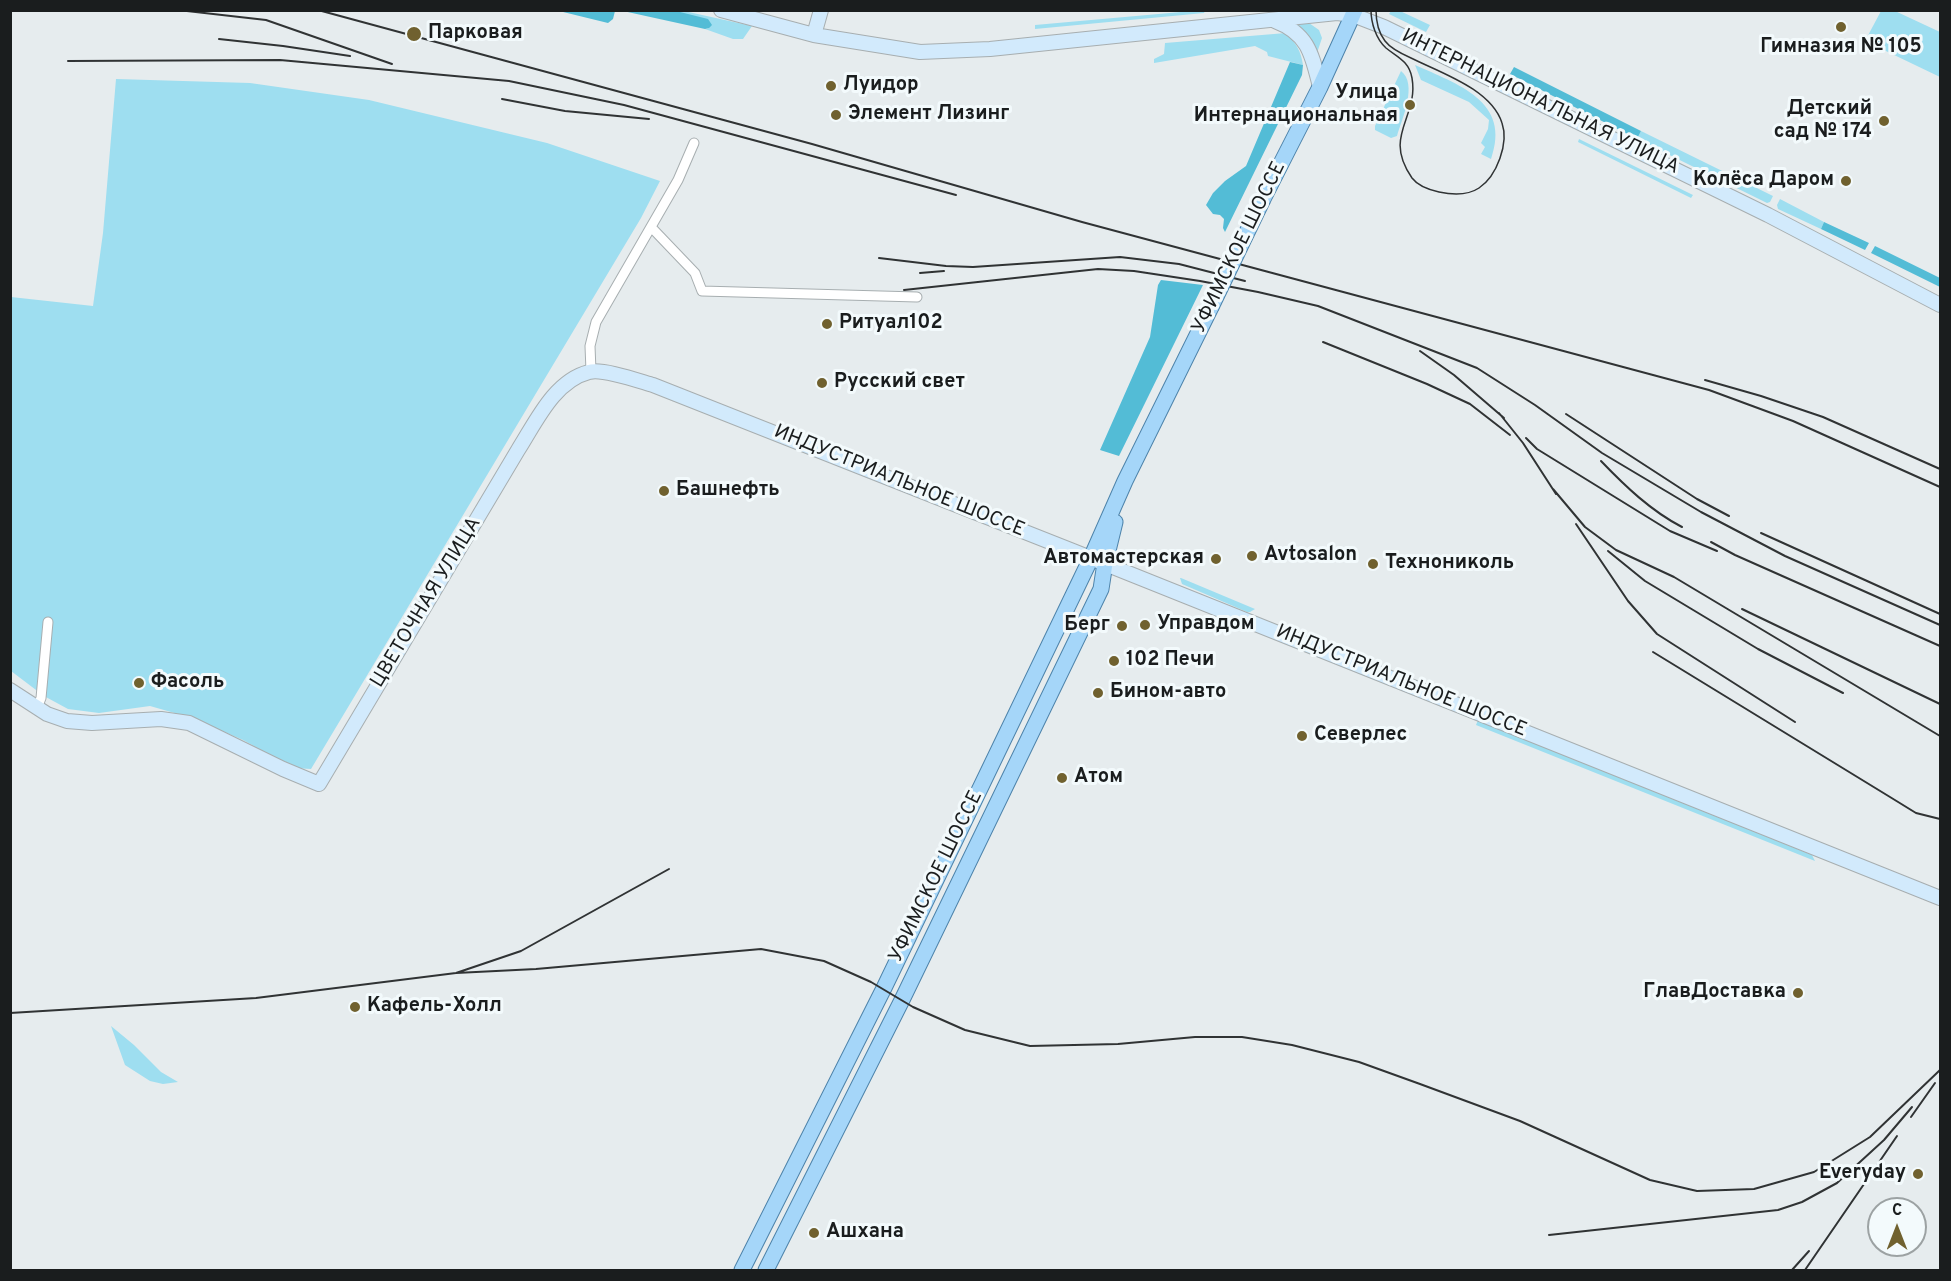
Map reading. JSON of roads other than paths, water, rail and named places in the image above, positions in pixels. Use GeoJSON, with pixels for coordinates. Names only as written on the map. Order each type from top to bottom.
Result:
{"type":"FeatureCollection","features":[{"type":"Feature","properties":{"kind":"main road","name":"УФИМСКОЕ ШОССЕ"},"geometry":{"type":"LineString","coordinates":[[742,1270],[1098,561],[1125,481],[1320,87],[1354,13]]}},
{"type":"Feature","properties":{"kind":"main road","name":"УФИМСКОЕ ШОССЕ"},"geometry":{"type":"LineString","coordinates":[[766,1270],[902,1000],[1101,590],[1098,561]]}},
{"type":"Feature","properties":{"kind":"street","name":"ИНТЕРНАЦИОНАЛЬНАЯ УЛИЦА"},"geometry":{"type":"LineString","coordinates":[[721,10],[814,35],[920,52],[990,49],[1354,13],[1768,215],[1941,305]]}},
{"type":"Feature","properties":{"kind":"street"},"geometry":{"type":"LineString","coordinates":[[814,35],[821,10]]}},
{"type":"Feature","properties":{"kind":"street"},"geometry":{"type":"LineString","coordinates":[[1273,20],[1299,34],[1306,43],[1315,65],[1320,87]]}},
{"type":"Feature","properties":{"kind":"street"},"geometry":{"type":"LineString","coordinates":[[591,371],[590,346],[596,322],[678,180],[694,143]]}},
{"type":"Feature","properties":{"kind":"street"},"geometry":{"type":"LineString","coordinates":[[651,227],[695,273],[702,291],[917,297]]}},
{"type":"Feature","properties":{"kind":"street","name":"ИНДУСТРИАЛЬНОЕ ШОССЕ"},"geometry":{"type":"LineString","coordinates":[[591,371],[653,385],[1941,898]]}},
{"type":"Feature","properties":{"kind":"street","name":"ЦВЕТОЧНАЯ УЛИЦА"},"geometry":{"type":"LineString","coordinates":[[10,690],[57,718],[78,723],[161,719],[182,722],[203,729],[283,769],[319,784],[518,450],[550,401],[569,382],[591,371]]}},
{"type":"Feature","properties":{"kind":"street"},"geometry":{"type":"LineString","coordinates":[[37,708],[41,698],[48,622]]}},
{"type":"Feature","properties":{"kind":"tram line"},"geometry":{"type":"LineString","coordinates":[[1371,10],[1373,25],[1379,40],[1405,63],[1412,78],[1413,92],[1403,127],[1400,150],[1412,178],[1428,189],[1439,192],[1460,194],[1474,191],[1491,176],[1503,149],[1504,131],[1496,111],[1476,91],[1464,83],[1404,55],[1387,44],[1379,30],[1376,10]]}},
{"type":"Feature","properties":{"kind":"railway"},"geometry":{"type":"LineString","coordinates":[[178,10],[266,20],[392,64]]}},
{"type":"Feature","properties":{"kind":"railway"},"geometry":{"type":"LineString","coordinates":[[318,10],[812,144],[1082,222],[1709,390],[1793,421],[1940,487]]}},
{"type":"Feature","properties":{"kind":"railway"},"geometry":{"type":"LineString","coordinates":[[219,39],[350,56]]}},
{"type":"Feature","properties":{"kind":"railway"},"geometry":{"type":"LineString","coordinates":[[68,61],[280,60],[509,81],[624,105],[956,195]]}},
{"type":"Feature","properties":{"kind":"railway"},"geometry":{"type":"LineString","coordinates":[[502,99],[565,111],[649,119]]}},
{"type":"Feature","properties":{"kind":"railway"},"geometry":{"type":"LineString","coordinates":[[879,258],[973,267],[1120,257],[1179,264],[1245,281]]}},
{"type":"Feature","properties":{"kind":"railway"},"geometry":{"type":"LineString","coordinates":[[904,290],[1098,269],[1134,271],[1200,281],[1318,306],[1477,368],[1535,405],[1602,453],[1701,512],[1785,556],[1940,625]]}},
{"type":"Feature","properties":{"kind":"railway"},"geometry":{"type":"LineString","coordinates":[[920,273],[944,271]]}},
{"type":"Feature","properties":{"kind":"railway"},"geometry":{"type":"LineString","coordinates":[[1323,342],[1470,404],[1510,435]]}},
{"type":"Feature","properties":{"kind":"railway"},"geometry":{"type":"LineString","coordinates":[[1420,351],[1454,375],[1504,418]]}},
{"type":"Feature","properties":{"kind":"railway"},"geometry":{"type":"LineString","coordinates":[[1705,380],[1823,417],[1940,469]]}},
{"type":"Feature","properties":{"kind":"railway"},"geometry":{"type":"LineString","coordinates":[[1499,413],[1523,443],[1556,494]]}},
{"type":"Feature","properties":{"kind":"railway"},"geometry":{"type":"LineString","coordinates":[[1566,414],[1697,499],[1729,516]]}},
{"type":"Feature","properties":{"kind":"railway"},"geometry":{"type":"LineString","coordinates":[[1526,438],[1537,449],[1670,531],[1717,551]]}},
{"type":"Feature","properties":{"kind":"railway"},"geometry":{"type":"LineString","coordinates":[[1601,461],[1639,497],[1682,527]]}},
{"type":"Feature","properties":{"kind":"railway"},"geometry":{"type":"LineString","coordinates":[[1553,489],[1585,527],[1616,550],[1674,577],[1940,736]]}},
{"type":"Feature","properties":{"kind":"railway"},"geometry":{"type":"LineString","coordinates":[[1576,524],[1628,601],[1657,634],[1795,722]]}},
{"type":"Feature","properties":{"kind":"railway"},"geometry":{"type":"LineString","coordinates":[[1761,533],[1940,614]]}},
{"type":"Feature","properties":{"kind":"railway"},"geometry":{"type":"LineString","coordinates":[[1711,542],[1735,555],[1940,646]]}},
{"type":"Feature","properties":{"kind":"railway"},"geometry":{"type":"LineString","coordinates":[[1608,551],[1645,581],[1758,649],[1843,693]]}},
{"type":"Feature","properties":{"kind":"railway"},"geometry":{"type":"LineString","coordinates":[[1742,609],[1940,704]]}},
{"type":"Feature","properties":{"kind":"railway"},"geometry":{"type":"LineString","coordinates":[[1653,652],[1916,813],[1940,819]]}},
{"type":"Feature","properties":{"kind":"railway"},"geometry":{"type":"LineString","coordinates":[[10,1013],[256,998],[456,973],[521,951],[669,869]]}},
{"type":"Feature","properties":{"kind":"railway"},"geometry":{"type":"LineString","coordinates":[[456,973],[536,969],[761,949],[824,961],[871,982],[913,1007],[965,1030],[1030,1046],[1118,1044],[1195,1037],[1242,1037],[1292,1045],[1359,1062],[1520,1121],[1650,1180],[1697,1191],[1754,1189],[1814,1172],[1870,1137],[1940,1070]]}},
{"type":"Feature","properties":{"kind":"railway"},"geometry":{"type":"LineString","coordinates":[[1911,1117],[1935,1083]]}},
{"type":"Feature","properties":{"kind":"railway"},"geometry":{"type":"LineString","coordinates":[[1549,1235],[1778,1210],[1802,1202],[1837,1183],[1884,1140],[1912,1107]]}},
{"type":"Feature","properties":{"kind":"railway"},"geometry":{"type":"LineString","coordinates":[[1805,1270],[1897,1136]]}},
{"type":"Feature","properties":{"kind":"railway"},"geometry":{"type":"LineString","coordinates":[[1792,1270],[1809,1251]]}},
{"type":"Feature","properties":{"kind":"place","name":"Гимназия № 105"},"geometry":{"type":"Point","coordinates":[1841,27]}},
{"type":"Feature","properties":{"kind":"place","name":"Парковая"},"geometry":{"type":"Point","coordinates":[414,34]}},
{"type":"Feature","properties":{"kind":"place","name":"Луидор"},"geometry":{"type":"Point","coordinates":[831,86]}},
{"type":"Feature","properties":{"kind":"place","name":"Улица Интернациональная"},"geometry":{"type":"Point","coordinates":[1410,105]}},
{"type":"Feature","properties":{"kind":"place","name":"Элемент Лизинг"},"geometry":{"type":"Point","coordinates":[836,115]}},
{"type":"Feature","properties":{"kind":"place","name":"Детский сад № 174"},"geometry":{"type":"Point","coordinates":[1884,121]}},
{"type":"Feature","properties":{"kind":"place","name":"Колёса Даром"},"geometry":{"type":"Point","coordinates":[1846,181]}},
{"type":"Feature","properties":{"kind":"place","name":"Ритуал102"},"geometry":{"type":"Point","coordinates":[827,324]}},
{"type":"Feature","properties":{"kind":"place","name":"Русский свет"},"geometry":{"type":"Point","coordinates":[822,383]}},
{"type":"Feature","properties":{"kind":"place","name":"Башнефть"},"geometry":{"type":"Point","coordinates":[664,491]}},
{"type":"Feature","properties":{"kind":"place","name":"Avtosalon"},"geometry":{"type":"Point","coordinates":[1252,556]}},
{"type":"Feature","properties":{"kind":"place","name":"Автомастерская"},"geometry":{"type":"Point","coordinates":[1216,559]}},
{"type":"Feature","properties":{"kind":"place","name":"Технониколь"},"geometry":{"type":"Point","coordinates":[1373,564]}},
{"type":"Feature","properties":{"kind":"place","name":"Управдом"},"geometry":{"type":"Point","coordinates":[1145,625]}},
{"type":"Feature","properties":{"kind":"place","name":"Берг"},"geometry":{"type":"Point","coordinates":[1122,626]}},
{"type":"Feature","properties":{"kind":"place","name":"102 Печи"},"geometry":{"type":"Point","coordinates":[1114,661]}},
{"type":"Feature","properties":{"kind":"place","name":"Фасоль"},"geometry":{"type":"Point","coordinates":[139,683]}},
{"type":"Feature","properties":{"kind":"place","name":"Бином-авто"},"geometry":{"type":"Point","coordinates":[1098,693]}},
{"type":"Feature","properties":{"kind":"place","name":"Северлес"},"geometry":{"type":"Point","coordinates":[1302,736]}},
{"type":"Feature","properties":{"kind":"place","name":"Атом"},"geometry":{"type":"Point","coordinates":[1062,778]}},
{"type":"Feature","properties":{"kind":"place","name":"ГлавДоставка"},"geometry":{"type":"Point","coordinates":[1798,993]}},
{"type":"Feature","properties":{"kind":"place","name":"Кафель-Холл"},"geometry":{"type":"Point","coordinates":[355,1007]}},
{"type":"Feature","properties":{"kind":"place","name":"Everyday"},"geometry":{"type":"Point","coordinates":[1918,1174]}},
{"type":"Feature","properties":{"kind":"place","name":"Ашхана"},"geometry":{"type":"Point","coordinates":[814,1233]}}]}
